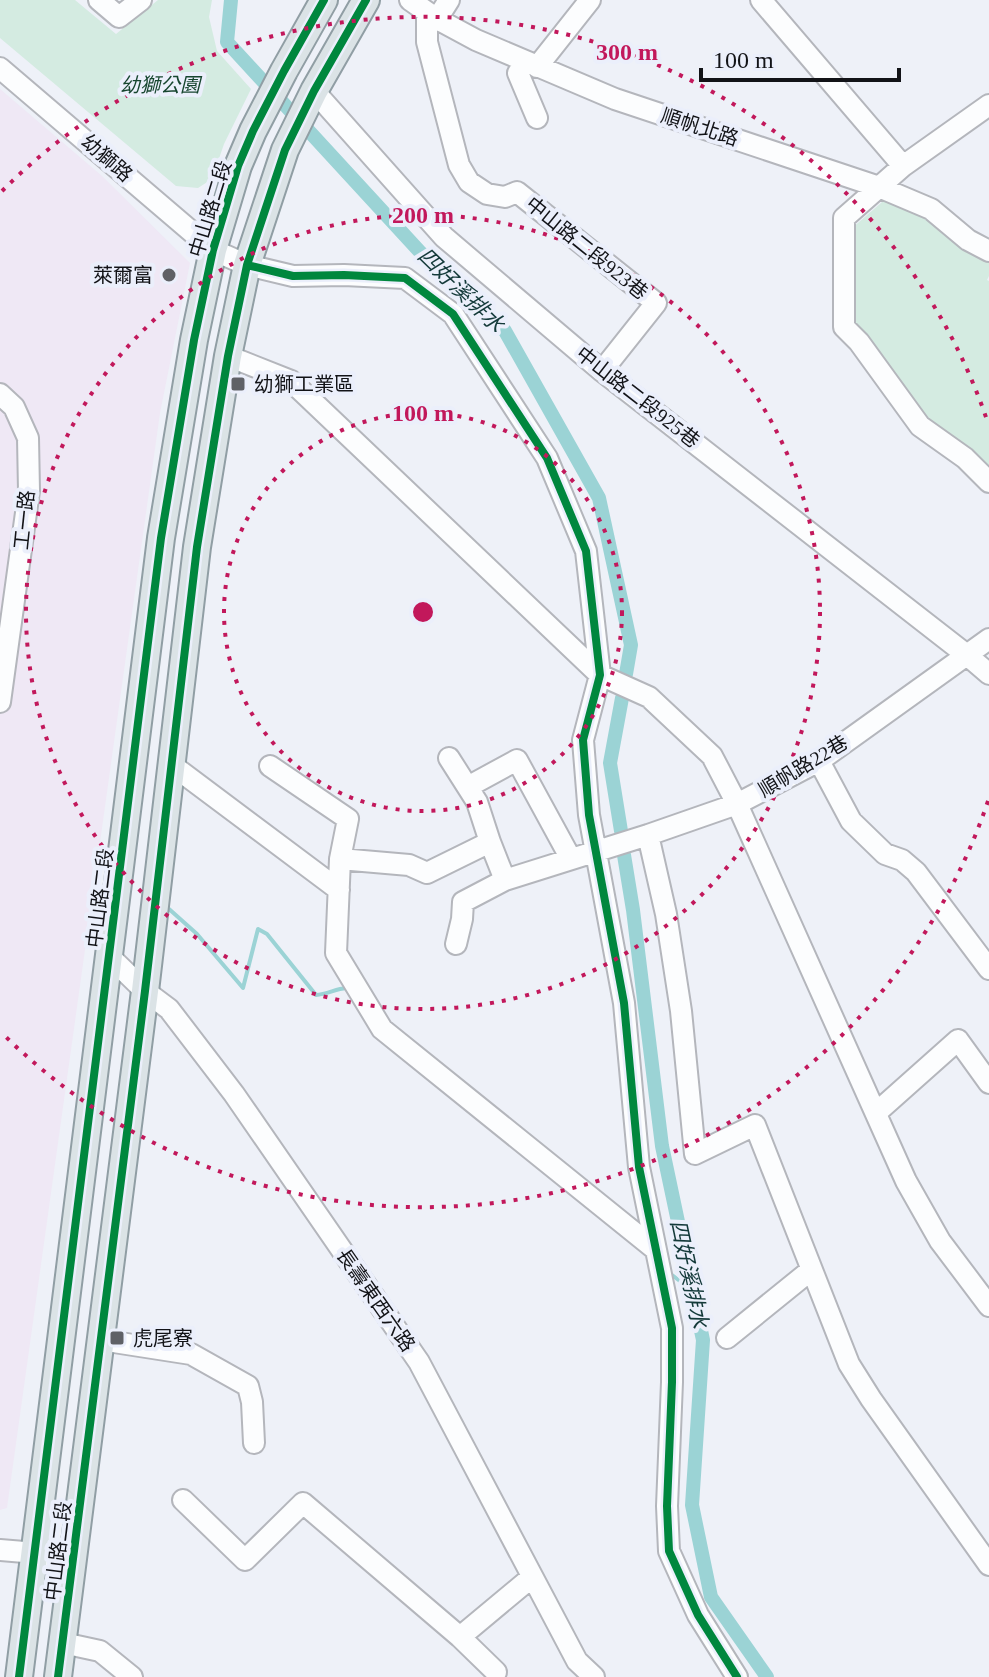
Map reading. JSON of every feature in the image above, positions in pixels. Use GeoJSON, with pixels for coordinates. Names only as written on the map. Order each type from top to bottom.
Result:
{"type":"FeatureCollection","features":[{"type":"Feature","properties":{"kind":"main road","name":"中山路二段"},"geometry":{"type":"LineString","coordinates":[[19,1677],[161,538],[194,340],[213,250],[238,166],[284,71],[324,0]]}},
{"type":"Feature","properties":{"kind":"main road"},"geometry":{"type":"LineString","coordinates":[[314,91],[366,0]]}},
{"type":"Feature","properties":{"kind":"main road","name":"中山路二段"},"geometry":{"type":"LineString","coordinates":[[58,1677],[145,991],[197,547],[228,356],[247,265],[285,150],[314,91]]}},
{"type":"Feature","properties":{"kind":"main road"},"geometry":{"type":"LineString","coordinates":[[126,817],[165,822]]}},
{"type":"Feature","properties":{"kind":"main road"},"geometry":{"type":"LineString","coordinates":[[52,1421],[90,1426]]}},
{"type":"Feature","properties":{"kind":"street"},"geometry":{"type":"LineString","coordinates":[[99,0],[119,17],[141,0]]}},
{"type":"Feature","properties":{"kind":"street"},"geometry":{"type":"LineString","coordinates":[[424,10],[449,0]]}},
{"type":"Feature","properties":{"kind":"street"},"geometry":{"type":"LineString","coordinates":[[537,118],[518,73],[531,64],[590,0]]}},
{"type":"Feature","properties":{"kind":"street"},"geometry":{"type":"LineString","coordinates":[[761,0],[903,166]]}},
{"type":"Feature","properties":{"kind":"street","name":"順帆北路"},"geometry":{"type":"LineString","coordinates":[[424,10],[476,40],[615,99],[879,187],[931,209],[968,240],[989,251]]}},
{"type":"Feature","properties":{"kind":"street","name":"中山路二段923巷"},"geometry":{"type":"LineString","coordinates":[[424,10],[427,42],[459,165],[469,182],[487,194],[505,197],[517,192],[656,303],[602,371]]}},
{"type":"Feature","properties":{"kind":"street","name":"幼獅路"},"geometry":{"type":"LineString","coordinates":[[0,68],[213,250],[247,265],[293,276],[405,278],[453,314],[547,458],[586,551],[600,675]]}},
{"type":"Feature","properties":{"kind":"street","name":"中山路二段925巷"},"geometry":{"type":"LineString","coordinates":[[314,91],[444,237],[602,371],[989,674]]}},
{"type":"Feature","properties":{"kind":"street"},"geometry":{"type":"LineString","coordinates":[[989,105],[903,166],[844,218],[844,327],[859,342],[920,426],[965,458],[989,482]]}},
{"type":"Feature","properties":{"kind":"street"},"geometry":{"type":"LineString","coordinates":[[228,356],[291,381],[600,675],[649,697],[712,756],[737,804],[906,1181],[940,1241],[989,1306]]}},
{"type":"Feature","properties":{"kind":"street","name":"工一路"},"geometry":{"type":"LineString","coordinates":[[0,394],[14,407],[28,438],[29,491],[7,606],[0,702]]}},
{"type":"Feature","properties":{"kind":"street","name":"順帆路22巷"},"geometry":{"type":"LineString","coordinates":[[456,944],[463,902],[505,880],[737,804],[819,761],[989,639]]}},
{"type":"Feature","properties":{"kind":"street"},"geometry":{"type":"LineString","coordinates":[[600,675],[583,740],[589,815],[624,1003],[639,1167],[672,1328],[667,1506],[669,1551],[698,1615],[737,1677]]}},
{"type":"Feature","properties":{"kind":"street"},"geometry":{"type":"LineString","coordinates":[[449,758],[477,802],[505,880]]}},
{"type":"Feature","properties":{"kind":"street"},"geometry":{"type":"LineString","coordinates":[[472,794],[473,784],[517,760],[571,859]]}},
{"type":"Feature","properties":{"kind":"street"},"geometry":{"type":"LineString","coordinates":[[819,761],[851,821],[885,854],[902,860],[916,872],[989,969]]}},
{"type":"Feature","properties":{"kind":"street"},"geometry":{"type":"LineString","coordinates":[[172,765],[339,890]]}},
{"type":"Feature","properties":{"kind":"street"},"geometry":{"type":"LineString","coordinates":[[270,766],[348,819],[340,859],[336,953],[382,1029],[656,1250]]}},
{"type":"Feature","properties":{"kind":"street"},"geometry":{"type":"LineString","coordinates":[[648,835],[666,914],[681,1011],[695,1154],[755,1125],[849,1364],[989,1565]]}},
{"type":"Feature","properties":{"kind":"street"},"geometry":{"type":"LineString","coordinates":[[340,859],[409,865],[427,873],[490,842]]}},
{"type":"Feature","properties":{"kind":"street","name":"長壽東西六路"},"geometry":{"type":"LineString","coordinates":[[109,956],[169,1009],[234,1094],[419,1362],[577,1661],[594,1677]]}},
{"type":"Feature","properties":{"kind":"street"},"geometry":{"type":"LineString","coordinates":[[876,1113],[958,1040],[989,1083]]}},
{"type":"Feature","properties":{"kind":"street"},"geometry":{"type":"LineString","coordinates":[[727,1338],[811,1270]]}},
{"type":"Feature","properties":{"kind":"street"},"geometry":{"type":"LineString","coordinates":[[101,1340],[191,1354],[248,1386],[254,1443]]}},
{"type":"Feature","properties":{"kind":"street"},"geometry":{"type":"LineString","coordinates":[[183,1500],[245,1560],[303,1503],[460,1637],[496,1672]]}},
{"type":"Feature","properties":{"kind":"street"},"geometry":{"type":"LineString","coordinates":[[0,1550],[36,1553],[72,1567]]}},
{"type":"Feature","properties":{"kind":"street"},"geometry":{"type":"LineString","coordinates":[[460,1637],[532,1577]]}},
{"type":"Feature","properties":{"kind":"street"},"geometry":{"type":"LineString","coordinates":[[63,1643],[100,1651],[132,1677]]}},
{"type":"Feature","properties":{"kind":"shaded area"},"geometry":{"type":"Polygon","coordinates":[[[0,89],[102,176],[190,263],[160,413],[7,1508],[0,1510],[0,89]]]}},
{"type":"Feature","properties":{"kind":"green space","name":"幼獅公園"},"geometry":{"type":"Polygon","coordinates":[[[0,0],[75,0],[116,34],[158,0],[212,0],[209,17],[217,51],[251,89],[224,144],[212,179],[198,188],[176,186],[0,38],[0,0]]]}},
{"type":"Feature","properties":{"kind":"green space"},"geometry":{"type":"Polygon","coordinates":[[[889,196],[928,213],[989,256],[989,473],[924,418],[868,335],[852,326],[851,229],[889,196]]]}},
{"type":"Feature","properties":{"kind":"waterway","name":"四好溪排水"},"geometry":{"type":"LineString","coordinates":[[231,0],[227,42],[421,253],[505,331],[599,498],[631,645],[626,674]]}},
{"type":"Feature","properties":{"kind":"waterway","name":"四好溪排水"},"geometry":{"type":"LineString","coordinates":[[621,831],[610,763],[622,698]]}},
{"type":"Feature","properties":{"kind":"waterway","name":"四好溪排水"},"geometry":{"type":"LineString","coordinates":[[624,855],[662,1146],[703,1340],[692,1505],[711,1597],[767,1677]]}},
{"type":"Feature","properties":{"kind":"waterway"},"geometry":{"type":"LineString","coordinates":[[169,909],[197,934],[243,988],[258,929],[267,934],[316,995],[346,988],[348,991]]}},
{"type":"Feature","properties":{"kind":"waterway"},"geometry":{"type":"LineString","coordinates":[[672,1275],[693,1291]]}},
{"type":"Feature","properties":{"kind":"cycle path"},"geometry":{"type":"LineString","coordinates":[[19,1677],[161,538],[194,340],[213,250],[238,166],[284,71],[324,0]]}},
{"type":"Feature","properties":{"kind":"cycle path"},"geometry":{"type":"LineString","coordinates":[[58,1677],[145,991],[197,547],[228,356],[247,265],[285,150],[314,91],[366,0]]}},
{"type":"Feature","properties":{"kind":"cycle path"},"geometry":{"type":"LineString","coordinates":[[247,265],[293,276],[405,278],[453,314],[547,458],[586,551],[600,675],[583,740],[589,815],[624,1003],[639,1167],[672,1328],[667,1506],[669,1551],[698,1615],[737,1677]]}},
{"type":"Feature","properties":{"kind":"place","name":"萊爾富"},"geometry":{"type":"Point","coordinates":[169,275]}},
{"type":"Feature","properties":{"kind":"place","name":"幼獅工業區"},"geometry":{"type":"Point","coordinates":[238,384]}},
{"type":"Feature","properties":{"kind":"place","name":"虎尾寮"},"geometry":{"type":"Point","coordinates":[117,1338]}}]}
